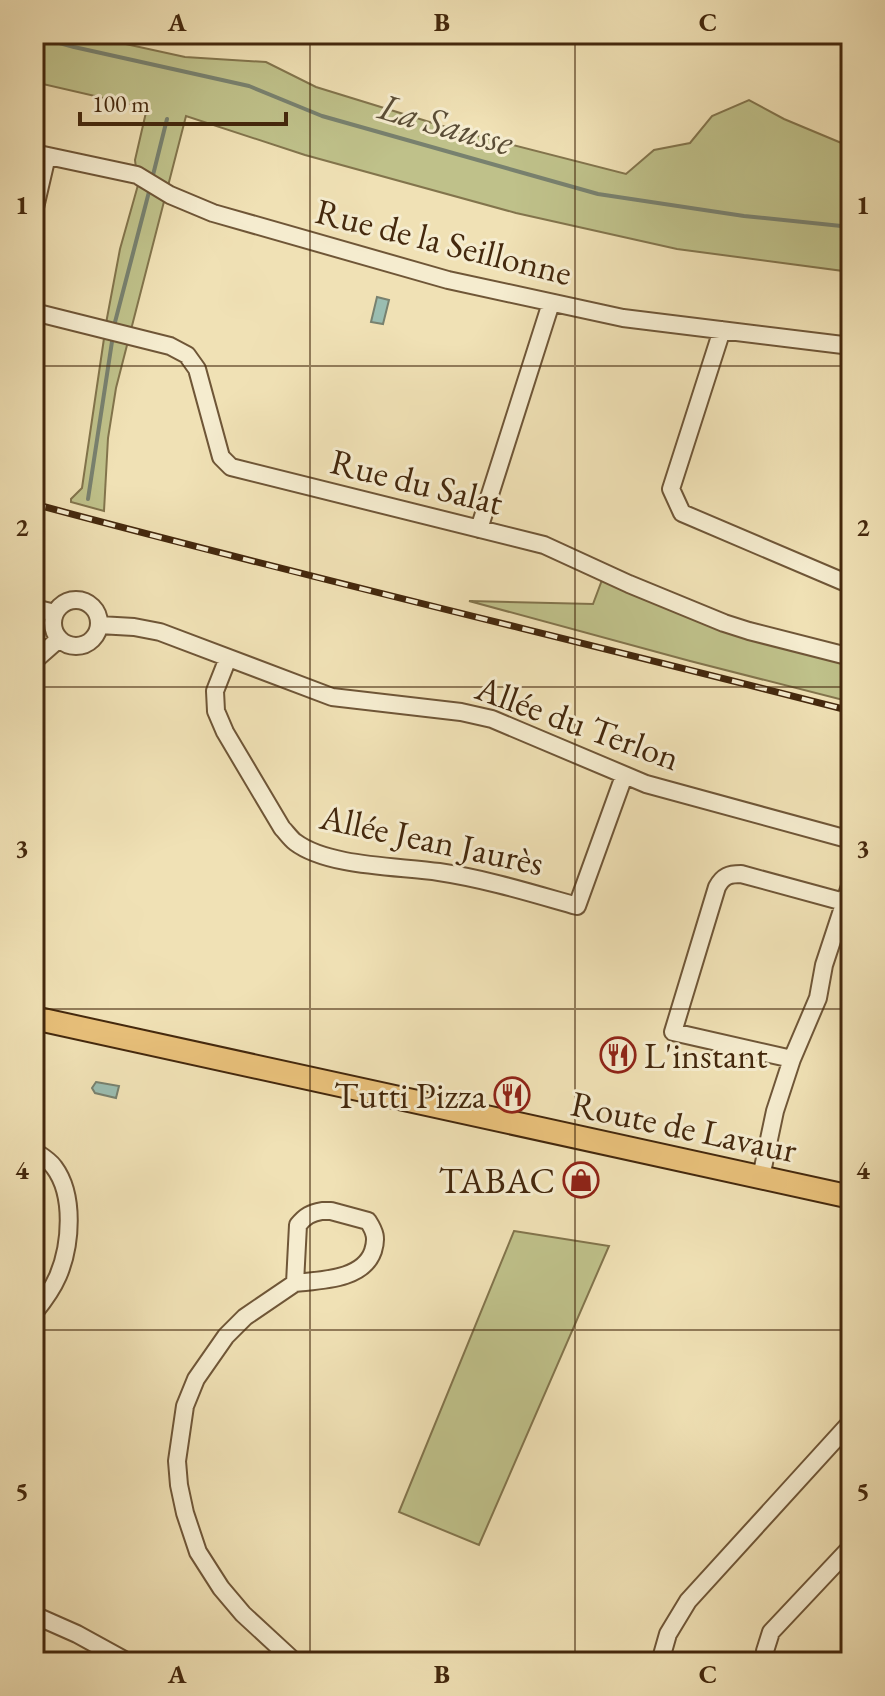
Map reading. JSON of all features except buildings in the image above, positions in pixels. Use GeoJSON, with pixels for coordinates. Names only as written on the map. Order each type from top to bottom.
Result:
{"type":"FeatureCollection","features":[{"type":"Feature","properties":{"kind":"main road","name":"Route de Lavaur"},"geometry":{"type":"LineString","coordinates":[[34,1018],[851,1197]]}},
{"type":"Feature","properties":{"kind":"street","name":"Rue de la Seillonne"},"geometry":{"type":"LineString","coordinates":[[40,154],[137,175],[170,195],[213,213],[400,267],[551,303],[623,318],[851,346]]}},
{"type":"Feature","properties":{"kind":"street"},"geometry":{"type":"LineString","coordinates":[[34,212],[40,154]]}},
{"type":"Feature","properties":{"kind":"street"},"geometry":{"type":"LineString","coordinates":[[479,529],[551,303]]}},
{"type":"Feature","properties":{"kind":"street","name":"Rue du Salat"},"geometry":{"type":"LineString","coordinates":[[34,312],[180,349],[197,369],[221,457],[231,467],[544,545],[724,623],[851,657]]}},
{"type":"Feature","properties":{"kind":"street"},"geometry":{"type":"LineString","coordinates":[[722,330],[671,489],[682,513],[851,585]]}},
{"type":"Feature","properties":{"kind":"street"},"geometry":{"type":"LineString","coordinates":[[71,600],[85,602],[96,611],[99,625],[97,633],[86,644],[72,646],[59,639],[53,627],[59,607],[71,600]]}},
{"type":"Feature","properties":{"kind":"street"},"geometry":{"type":"LineString","coordinates":[[34,608],[55,613]]}},
{"type":"Feature","properties":{"kind":"street","name":"Allée du Terlon"},"geometry":{"type":"LineString","coordinates":[[99,625],[160,632],[332,697],[461,712],[492,719],[646,784],[851,840]]}},
{"type":"Feature","properties":{"kind":"street"},"geometry":{"type":"LineString","coordinates":[[34,661],[59,639]]}},
{"type":"Feature","properties":{"kind":"street","name":"Allée Jean Jaurès"},"geometry":{"type":"LineString","coordinates":[[228,658],[215,691],[216,711],[225,732],[282,828],[294,841],[310,850],[344,861],[438,872],[500,884],[577,906],[624,776]]}},
{"type":"Feature","properties":{"kind":"street"},"geometry":{"type":"LineString","coordinates":[[792,1059],[673,1032],[717,887],[723,877],[741,874],[844,902]]}},
{"type":"Feature","properties":{"kind":"street"},"geometry":{"type":"LineString","coordinates":[[761,1177],[775,1111],[792,1059],[818,998],[824,965],[851,883]]}},
{"type":"Feature","properties":{"kind":"street"},"geometry":{"type":"LineString","coordinates":[[34,1151],[54,1166],[64,1189],[68,1233],[59,1275],[34,1313]]}},
{"type":"Feature","properties":{"kind":"street"},"geometry":{"type":"LineString","coordinates":[[295,1283],[296,1234],[304,1217],[313,1212],[331,1211],[368,1221],[376,1233],[376,1244],[371,1257],[361,1268],[347,1275],[295,1283],[245,1317],[226,1336],[196,1379],[185,1406],[177,1461],[185,1513],[198,1552],[221,1588],[243,1614],[295,1662]]}},
{"type":"Feature","properties":{"kind":"street"},"geometry":{"type":"LineString","coordinates":[[660,1662],[668,1634],[688,1601],[851,1422]]}},
{"type":"Feature","properties":{"kind":"street"},"geometry":{"type":"LineString","coordinates":[[767,1662],[765,1651],[771,1632],[851,1547]]}},
{"type":"Feature","properties":{"kind":"street"},"geometry":{"type":"LineString","coordinates":[[34,1615],[128,1662]]}},
{"type":"Feature","properties":{"kind":"green space"},"geometry":{"type":"Polygon","coordinates":[[[34,34],[80,34],[185,57],[266,62],[316,87],[462,132],[626,174],[654,150],[690,143],[712,116],[749,100],[784,119],[851,147],[851,272],[677,249],[516,213],[305,155],[186,116],[116,388],[108,438],[104,511],[71,502],[82,488],[107,318],[120,249],[138,185],[135,160],[147,108],[34,82],[34,34]]]}},
{"type":"Feature","properties":{"kind":"green space"},"geometry":{"type":"Polygon","coordinates":[[[605,572],[724,623],[851,656],[851,702],[469,601],[593,604],[605,572]]]}},
{"type":"Feature","properties":{"kind":"green space"},"geometry":{"type":"Polygon","coordinates":[[[514,1231],[609,1246],[479,1545],[399,1512],[514,1231]]]}},
{"type":"Feature","properties":{"kind":"water"},"geometry":{"type":"Polygon","coordinates":[[[377,297],[389,300],[383,324],[371,322],[377,297]]]}},
{"type":"Feature","properties":{"kind":"water"},"geometry":{"type":"Polygon","coordinates":[[[96,1082],[119,1086],[116,1098],[95,1093],[92,1088],[96,1082]]]}},
{"type":"Feature","properties":{"kind":"waterway","name":"La Sausse"},"geometry":{"type":"LineString","coordinates":[[34,36],[249,86],[322,116],[598,194],[744,216],[851,227]]}},
{"type":"Feature","properties":{"kind":"waterway"},"geometry":{"type":"LineString","coordinates":[[152,179],[167,119]]}},
{"type":"Feature","properties":{"kind":"waterway"},"geometry":{"type":"LineString","coordinates":[[114,326],[150,188]]}},
{"type":"Feature","properties":{"kind":"waterway"},"geometry":{"type":"LineString","coordinates":[[88,499],[113,335]]}},
{"type":"Feature","properties":{"kind":"railway"},"geometry":{"type":"LineString","coordinates":[[34,504],[851,711]]}},
{"type":"Feature","properties":{"kind":"place","name":"L'instant"},"geometry":{"type":"Point","coordinates":[618,1055]}},
{"type":"Feature","properties":{"kind":"place","name":"Tutti Pizza"},"geometry":{"type":"Point","coordinates":[512,1095]}},
{"type":"Feature","properties":{"kind":"place","name":"TABAC"},"geometry":{"type":"Point","coordinates":[581,1180]}}]}
